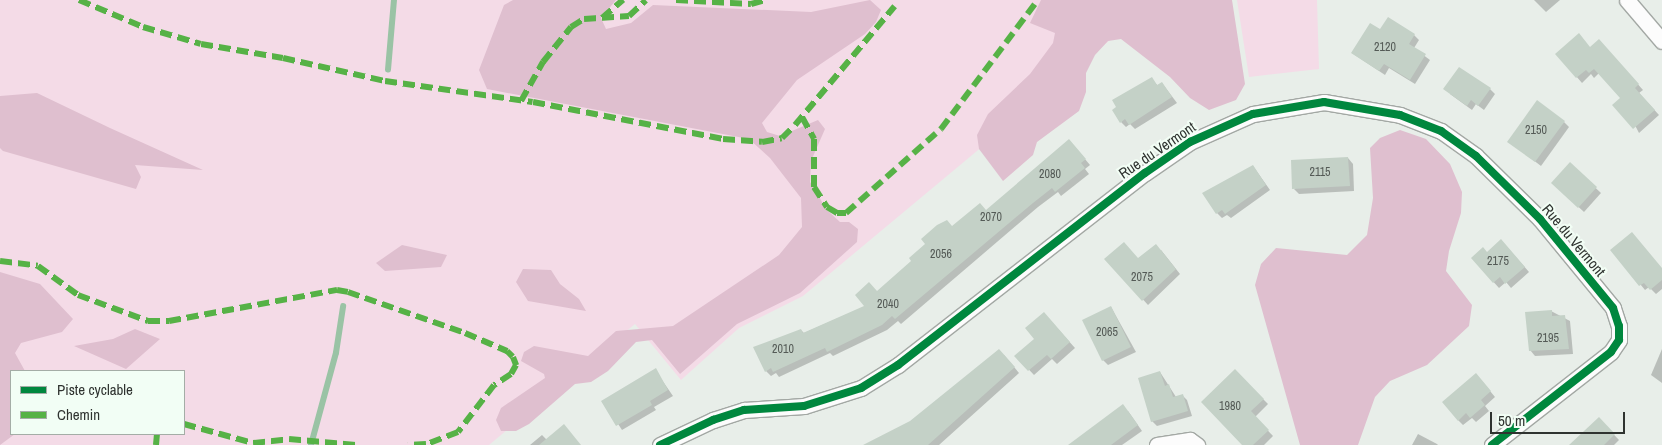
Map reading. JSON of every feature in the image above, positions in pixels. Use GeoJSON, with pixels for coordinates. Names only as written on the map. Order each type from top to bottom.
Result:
{"type":"FeatureCollection","features":[{"type":"Feature","properties":{"kind":"street"},"geometry":{"type":"LineString","coordinates":[[1627,0],[1662,41]]}},
{"type":"Feature","properties":{"kind":"street","name":"Rue du Vermont"},"geometry":{"type":"LineString","coordinates":[[660,445],[713,420],[744,410],[804,406],[861,388],[898,365],[1145,173],[1190,142],[1253,114],[1324,102],[1400,115],[1441,132],[1476,156],[1540,219],[1613,308],[1620,326],[1619,340],[1611,352],[1492,445]]}},
{"type":"Feature","properties":{"kind":"street"},"geometry":{"type":"LineString","coordinates":[[1158,445],[1183,440],[1197,445]]}},
{"type":"Feature","properties":{"kind":"shaded area"},"geometry":{"type":"Polygon","coordinates":[[[0,0],[1158,0],[803,296],[739,328],[681,380],[635,324],[489,445],[0,445],[0,0]]]}},
{"type":"Feature","properties":{"kind":"shaded area"},"geometry":{"type":"Polygon","coordinates":[[[513,0],[616,0],[601,18],[606,29],[631,23],[653,5],[811,12],[870,0],[881,10],[876,22],[865,34],[797,80],[762,123],[767,132],[780,136],[818,120],[825,129],[811,161],[810,182],[827,210],[840,222],[849,222],[858,229],[857,242],[800,293],[737,324],[680,374],[652,340],[636,342],[608,371],[591,382],[575,384],[529,424],[516,431],[501,431],[496,420],[501,408],[545,378],[544,374],[521,361],[524,352],[534,346],[588,356],[616,331],[673,326],[779,255],[802,227],[801,198],[770,158],[749,139],[487,89],[479,70],[504,5],[513,0]]]}},
{"type":"Feature","properties":{"kind":"shaded area"},"geometry":{"type":"Polygon","coordinates":[[[1041,0],[1232,0],[1245,84],[1236,100],[1209,110],[1190,98],[1170,77],[1121,39],[1108,41],[1095,55],[1086,73],[1086,92],[1079,111],[1037,142],[1033,155],[1003,181],[979,149],[977,135],[988,114],[1030,74],[1053,43],[1055,33],[1030,23],[1041,0]]]}},
{"type":"Feature","properties":{"kind":"shaded area"},"geometry":{"type":"Polygon","coordinates":[[[1237,0],[1317,0],[1319,69],[1249,77],[1237,0]]]}},
{"type":"Feature","properties":{"kind":"shaded area"},"geometry":{"type":"Polygon","coordinates":[[[37,93],[203,170],[135,165],[141,177],[136,189],[3,151],[0,148],[0,96],[37,93]]]}},
{"type":"Feature","properties":{"kind":"shaded area"},"geometry":{"type":"Polygon","coordinates":[[[1400,130],[1426,139],[1450,164],[1462,192],[1461,213],[1449,251],[1446,271],[1472,305],[1469,326],[1427,365],[1390,381],[1375,397],[1358,445],[1300,445],[1255,285],[1261,264],[1276,248],[1347,255],[1367,235],[1373,198],[1370,148],[1380,138],[1400,130]]]}},
{"type":"Feature","properties":{"kind":"shaded area"},"geometry":{"type":"Polygon","coordinates":[[[402,245],[447,255],[441,267],[385,271],[376,263],[402,245]]]}},
{"type":"Feature","properties":{"kind":"shaded area"},"geometry":{"type":"Polygon","coordinates":[[[523,269],[551,270],[560,284],[579,299],[586,311],[528,301],[516,282],[523,269]]]}},
{"type":"Feature","properties":{"kind":"shaded area"},"geometry":{"type":"Polygon","coordinates":[[[0,272],[40,284],[73,319],[62,332],[21,343],[15,353],[24,370],[10,370],[10,435],[14,435],[0,445],[0,272]]]}},
{"type":"Feature","properties":{"kind":"shaded area"},"geometry":{"type":"Polygon","coordinates":[[[135,329],[160,339],[126,369],[74,346],[113,339],[135,329]]]}},
{"type":"Feature","properties":{"kind":"building"},"geometry":{"type":"Polygon","coordinates":[[[1388,17],[1415,34],[1409,44],[1426,54],[1410,80],[1384,64],[1379,71],[1351,53],[1370,23],[1380,29],[1388,17]]]}},
{"type":"Feature","properties":{"kind":"building"},"geometry":{"type":"Polygon","coordinates":[[[1579,33],[1590,47],[1599,39],[1639,84],[1635,88],[1655,110],[1633,129],[1612,105],[1620,98],[1594,69],[1589,73],[1586,70],[1576,78],[1555,54],[1579,33]]]}},
{"type":"Feature","properties":{"kind":"building"},"geometry":{"type":"Polygon","coordinates":[[[1459,67],[1491,88],[1478,106],[1471,100],[1467,106],[1443,89],[1459,67]]]}},
{"type":"Feature","properties":{"kind":"building"},"geometry":{"type":"Polygon","coordinates":[[[1152,77],[1157,85],[1162,82],[1172,97],[1129,125],[1125,119],[1120,123],[1112,110],[1116,107],[1112,100],[1152,77]]]}},
{"type":"Feature","properties":{"kind":"building"},"geometry":{"type":"Polygon","coordinates":[[[1537,100],[1565,121],[1535,162],[1507,142],[1537,100]]]}},
{"type":"Feature","properties":{"kind":"building"},"geometry":{"type":"Polygon","coordinates":[[[1069,139],[1086,159],[1081,163],[1085,168],[1055,192],[1052,188],[1033,203],[895,319],[892,316],[882,325],[827,352],[825,348],[773,372],[771,368],[765,372],[753,347],[801,329],[803,333],[864,306],[855,295],[869,282],[877,291],[911,261],[909,258],[925,244],[921,239],[937,225],[947,220],[952,226],[980,203],[986,210],[1069,139]]]}},
{"type":"Feature","properties":{"kind":"building"},"geometry":{"type":"Polygon","coordinates":[[[1348,157],[1350,186],[1292,189],[1291,160],[1348,157]]]}},
{"type":"Feature","properties":{"kind":"building"},"geometry":{"type":"Polygon","coordinates":[[[1570,162],[1597,187],[1578,208],[1551,183],[1570,162]]]}},
{"type":"Feature","properties":{"kind":"building"},"geometry":{"type":"Polygon","coordinates":[[[1253,165],[1266,185],[1225,214],[1222,210],[1216,214],[1202,193],[1253,165]]]}},
{"type":"Feature","properties":{"kind":"building"},"geometry":{"type":"Polygon","coordinates":[[[1632,232],[1662,268],[1662,280],[1650,290],[1644,283],[1639,286],[1610,250],[1632,232]]]}},
{"type":"Feature","properties":{"kind":"building"},"geometry":{"type":"Polygon","coordinates":[[[1501,239],[1525,267],[1505,284],[1500,277],[1493,283],[1471,258],[1483,247],[1487,252],[1501,239]]]}},
{"type":"Feature","properties":{"kind":"building"},"geometry":{"type":"Polygon","coordinates":[[[1124,242],[1138,258],[1156,244],[1176,269],[1142,301],[1104,259],[1124,242]]]}},
{"type":"Feature","properties":{"kind":"building"},"geometry":{"type":"Polygon","coordinates":[[[1111,306],[1131,347],[1102,361],[1082,320],[1111,306]]]}},
{"type":"Feature","properties":{"kind":"building"},"geometry":{"type":"Polygon","coordinates":[[[1552,310],[1552,316],[1565,315],[1569,349],[1529,351],[1525,312],[1552,310]]]}},
{"type":"Feature","properties":{"kind":"building"},"geometry":{"type":"Polygon","coordinates":[[[1044,312],[1070,342],[1051,359],[1047,355],[1028,371],[1014,356],[1034,339],[1025,328],[1044,312]]]}},
{"type":"Feature","properties":{"kind":"building"},"geometry":{"type":"Polygon","coordinates":[[[999,349],[1015,367],[928,445],[863,445],[910,421],[999,349]]]}},
{"type":"Feature","properties":{"kind":"building"},"geometry":{"type":"Polygon","coordinates":[[[656,368],[668,390],[650,401],[652,405],[616,426],[601,401],[656,368]]]}},
{"type":"Feature","properties":{"kind":"building"},"geometry":{"type":"Polygon","coordinates":[[[1235,369],[1264,399],[1251,411],[1269,430],[1253,445],[1242,445],[1201,402],[1235,369]]]}},
{"type":"Feature","properties":{"kind":"building"},"geometry":{"type":"Polygon","coordinates":[[[1160,371],[1165,386],[1169,384],[1173,397],[1183,394],[1188,411],[1151,422],[1138,378],[1160,371]]]}},
{"type":"Feature","properties":{"kind":"building"},"geometry":{"type":"Polygon","coordinates":[[[1476,373],[1491,391],[1481,400],[1485,405],[1470,418],[1466,413],[1458,421],[1442,402],[1476,373]]]}},
{"type":"Feature","properties":{"kind":"building"},"geometry":{"type":"Polygon","coordinates":[[[1123,404],[1138,425],[1111,445],[1068,445],[1123,404]]]}},
{"type":"Feature","properties":{"kind":"building"},"geometry":{"type":"Polygon","coordinates":[[[1599,417],[1615,434],[1604,445],[1569,445],[1599,417]]]}},
{"type":"Feature","properties":{"kind":"building"},"geometry":{"type":"Polygon","coordinates":[[[564,424],[581,445],[539,445],[564,424]]]}},
{"type":"Feature","properties":{"kind":"waterway"},"geometry":{"type":"LineString","coordinates":[[388,70],[394,0]]}},
{"type":"Feature","properties":{"kind":"waterway"},"geometry":{"type":"LineString","coordinates":[[311,445],[336,353],[343,307]]}},
{"type":"Feature","properties":{"kind":"marked path"},"geometry":{"type":"LineString","coordinates":[[79,0],[143,27],[201,44],[283,58],[385,81],[533,102],[723,139],[762,142],[782,138],[795,125],[895,6]]}},
{"type":"Feature","properties":{"kind":"marked path"},"geometry":{"type":"LineString","coordinates":[[602,18],[623,0]]}},
{"type":"Feature","properties":{"kind":"marked path"},"geometry":{"type":"LineString","coordinates":[[521,101],[543,62],[571,27],[584,19],[629,16],[646,0]]}},
{"type":"Feature","properties":{"kind":"marked path"},"geometry":{"type":"LineString","coordinates":[[676,0],[751,4],[766,0]]}},
{"type":"Feature","properties":{"kind":"marked path"},"geometry":{"type":"LineString","coordinates":[[802,117],[814,139],[814,187],[827,207],[837,213],[846,213],[941,129],[1038,0]]}},
{"type":"Feature","properties":{"kind":"marked path"},"geometry":{"type":"LineString","coordinates":[[0,261],[38,266],[78,295],[148,321],[169,321],[337,290],[348,292],[465,333],[507,351],[513,357],[516,365],[511,374],[494,385],[458,432],[426,444],[408,445]]}},
{"type":"Feature","properties":{"kind":"marked path"},"geometry":{"type":"LineString","coordinates":[[185,424],[253,443],[289,439],[356,445]]}},
{"type":"Feature","properties":{"kind":"marked path"},"geometry":{"type":"LineString","coordinates":[[156,445],[157,435]]}},
{"type":"Feature","properties":{"kind":"cycle path"},"geometry":{"type":"LineString","coordinates":[[660,445],[713,420],[744,410],[804,406],[861,388],[898,365],[1145,173],[1190,142],[1253,114],[1324,102],[1400,115],[1441,131],[1476,156],[1540,219],[1613,308],[1619,326],[1619,340],[1611,352],[1492,445]]}}]}
